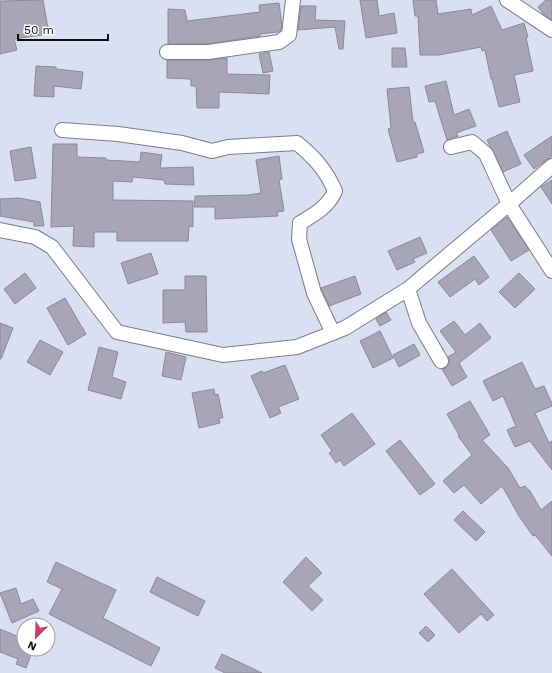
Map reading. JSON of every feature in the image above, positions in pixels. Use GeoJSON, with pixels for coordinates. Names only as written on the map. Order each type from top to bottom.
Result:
{"type":"FeatureCollection","features":[{"type":"Feature","properties":{"kind":"street"},"geometry":{"type":"LineString","coordinates":[[167,52],[208,52],[279,42],[289,35],[293,0]]}},
{"type":"Feature","properties":{"kind":"street"},"geometry":{"type":"LineString","coordinates":[[507,0],[552,30]]}},
{"type":"Feature","properties":{"kind":"street"},"geometry":{"type":"LineString","coordinates":[[62,130],[118,134],[182,143],[212,150],[228,147],[297,143],[313,156],[329,178],[335,191],[331,200],[318,212],[300,223],[299,239],[314,293],[333,333]]}},
{"type":"Feature","properties":{"kind":"street"},"geometry":{"type":"LineString","coordinates":[[451,147],[472,142],[486,154],[509,204],[552,271]]}},
{"type":"Feature","properties":{"kind":"street"},"geometry":{"type":"LineString","coordinates":[[0,230],[35,237],[52,247],[117,332],[223,355],[297,347],[345,328],[408,289],[552,166]]}},
{"type":"Feature","properties":{"kind":"street"},"geometry":{"type":"LineString","coordinates":[[408,289],[419,323],[440,361]]}},
{"type":"Feature","properties":{"kind":"building"},"geometry":{"type":"Polygon","coordinates":[[[43,0],[49,34],[14,39],[17,50],[0,54],[0,1],[43,0]]]}},
{"type":"Feature","properties":{"kind":"building"},"geometry":{"type":"Polygon","coordinates":[[[360,0],[377,0],[379,16],[394,13],[397,33],[366,38],[360,0]]]}},
{"type":"Feature","properties":{"kind":"building"},"geometry":{"type":"Polygon","coordinates":[[[413,0],[436,0],[438,14],[471,9],[472,15],[491,6],[502,30],[524,23],[528,37],[526,37],[533,71],[514,75],[520,102],[499,107],[485,50],[482,51],[481,47],[439,55],[420,55],[418,16],[415,16],[413,0]]]}},
{"type":"Feature","properties":{"kind":"building"},"geometry":{"type":"Polygon","coordinates":[[[546,0],[552,0],[552,20],[544,15],[538,7],[546,0]]]}},
{"type":"Feature","properties":{"kind":"building"},"geometry":{"type":"Polygon","coordinates":[[[279,3],[282,25],[281,30],[278,32],[207,44],[168,44],[168,9],[185,10],[187,21],[260,12],[259,5],[279,3]]]}},
{"type":"Feature","properties":{"kind":"building"},"geometry":{"type":"Polygon","coordinates":[[[301,6],[316,6],[315,20],[345,21],[343,49],[339,49],[335,27],[298,30],[301,6]]]}},
{"type":"Feature","properties":{"kind":"building"},"geometry":{"type":"Polygon","coordinates":[[[392,48],[405,48],[407,67],[392,67],[392,48]]]}},
{"type":"Feature","properties":{"kind":"building"},"geometry":{"type":"Polygon","coordinates":[[[269,52],[273,71],[263,73],[259,54],[269,52]]]}},
{"type":"Feature","properties":{"kind":"building"},"geometry":{"type":"Polygon","coordinates":[[[227,58],[227,74],[270,75],[269,94],[219,92],[219,108],[197,108],[196,86],[191,86],[191,79],[167,78],[167,60],[208,60],[227,58]]]}},
{"type":"Feature","properties":{"kind":"building"},"geometry":{"type":"Polygon","coordinates":[[[36,66],[56,67],[56,69],[83,72],[81,89],[54,86],[54,97],[34,96],[36,66]]]}},
{"type":"Feature","properties":{"kind":"building"},"geometry":{"type":"Polygon","coordinates":[[[446,81],[454,115],[469,109],[476,126],[456,133],[458,136],[447,140],[435,101],[429,102],[425,86],[446,81]]]}},
{"type":"Feature","properties":{"kind":"building"},"geometry":{"type":"Polygon","coordinates":[[[409,87],[413,122],[415,122],[424,152],[417,154],[417,157],[397,162],[388,129],[391,128],[387,89],[409,87]]]}},
{"type":"Feature","properties":{"kind":"building"},"geometry":{"type":"Polygon","coordinates":[[[507,131],[521,164],[503,172],[487,140],[507,131]]]}},
{"type":"Feature","properties":{"kind":"building"},"geometry":{"type":"Polygon","coordinates":[[[552,136],[552,156],[534,169],[524,155],[552,136]]]}},
{"type":"Feature","properties":{"kind":"building"},"geometry":{"type":"Polygon","coordinates":[[[53,144],[77,144],[77,157],[106,158],[106,160],[140,162],[141,152],[162,155],[160,168],[193,167],[194,185],[165,184],[164,180],[133,177],[132,182],[113,181],[113,200],[193,201],[193,227],[189,226],[188,241],[117,241],[117,232],[94,232],[94,247],[73,246],[74,226],[51,227],[53,144]]]}},
{"type":"Feature","properties":{"kind":"building"},"geometry":{"type":"Polygon","coordinates":[[[31,147],[36,178],[15,181],[10,151],[31,147]]]}},
{"type":"Feature","properties":{"kind":"building"},"geometry":{"type":"Polygon","coordinates":[[[279,156],[282,179],[279,180],[284,211],[277,212],[278,216],[215,219],[215,207],[194,207],[195,196],[248,195],[261,193],[256,160],[279,156]]]}},
{"type":"Feature","properties":{"kind":"building"},"geometry":{"type":"Polygon","coordinates":[[[552,180],[552,204],[541,187],[552,180]]]}},
{"type":"Feature","properties":{"kind":"building"},"geometry":{"type":"Polygon","coordinates":[[[19,198],[40,202],[44,226],[34,226],[34,222],[0,216],[0,199],[19,198]]]}},
{"type":"Feature","properties":{"kind":"building"},"geometry":{"type":"Polygon","coordinates":[[[507,217],[529,250],[511,261],[491,230],[507,217]]]}},
{"type":"Feature","properties":{"kind":"building"},"geometry":{"type":"Polygon","coordinates":[[[420,237],[427,253],[413,259],[415,262],[397,270],[388,251],[420,237]]]}},
{"type":"Feature","properties":{"kind":"building"},"geometry":{"type":"Polygon","coordinates":[[[151,253],[158,274],[128,284],[121,263],[151,253]]]}},
{"type":"Feature","properties":{"kind":"building"},"geometry":{"type":"Polygon","coordinates":[[[474,256],[489,277],[479,285],[475,279],[450,297],[438,282],[474,256]]]}},
{"type":"Feature","properties":{"kind":"building"},"geometry":{"type":"Polygon","coordinates":[[[25,273],[36,288],[15,304],[4,289],[25,273]]]}},
{"type":"Feature","properties":{"kind":"building"},"geometry":{"type":"Polygon","coordinates":[[[519,273],[535,289],[515,308],[499,292],[519,273]]]}},
{"type":"Feature","properties":{"kind":"building"},"geometry":{"type":"Polygon","coordinates":[[[185,276],[206,276],[207,332],[186,332],[185,322],[163,323],[163,290],[185,290],[185,276]]]}},
{"type":"Feature","properties":{"kind":"building"},"geometry":{"type":"Polygon","coordinates":[[[355,276],[361,294],[329,306],[321,288],[355,276]]]}},
{"type":"Feature","properties":{"kind":"building"},"geometry":{"type":"Polygon","coordinates":[[[65,298],[86,334],[68,345],[47,308],[65,298]]]}},
{"type":"Feature","properties":{"kind":"building"},"geometry":{"type":"Polygon","coordinates":[[[386,312],[391,320],[380,326],[376,319],[386,312]]]}},
{"type":"Feature","properties":{"kind":"building"},"geometry":{"type":"Polygon","coordinates":[[[454,321],[465,335],[480,323],[491,338],[459,363],[467,377],[452,386],[442,369],[449,365],[448,357],[456,352],[440,331],[454,321]]]}},
{"type":"Feature","properties":{"kind":"building"},"geometry":{"type":"Polygon","coordinates":[[[0,323],[13,328],[1,359],[0,359],[0,323]]]}},
{"type":"Feature","properties":{"kind":"building"},"geometry":{"type":"Polygon","coordinates":[[[380,331],[393,358],[373,368],[360,341],[380,331]]]}},
{"type":"Feature","properties":{"kind":"building"},"geometry":{"type":"Polygon","coordinates":[[[40,340],[63,352],[50,375],[27,362],[40,340]]]}},
{"type":"Feature","properties":{"kind":"building"},"geometry":{"type":"Polygon","coordinates":[[[414,344],[420,355],[399,367],[393,355],[414,344]]]}},
{"type":"Feature","properties":{"kind":"building"},"geometry":{"type":"Polygon","coordinates":[[[99,347],[118,352],[112,377],[126,382],[121,399],[88,390],[99,347]]]}},
{"type":"Feature","properties":{"kind":"building"},"geometry":{"type":"Polygon","coordinates":[[[166,352],[186,357],[181,380],[162,376],[166,352]]]}},
{"type":"Feature","properties":{"kind":"building"},"geometry":{"type":"Polygon","coordinates":[[[522,362],[535,389],[544,386],[552,404],[552,406],[535,413],[549,443],[552,441],[552,470],[530,441],[515,447],[507,430],[516,426],[503,396],[493,401],[483,381],[522,362]]]}},
{"type":"Feature","properties":{"kind":"building"},"geometry":{"type":"Polygon","coordinates":[[[285,365],[299,399],[278,407],[281,413],[270,418],[251,376],[262,371],[263,373],[285,365]]]}},
{"type":"Feature","properties":{"kind":"building"},"geometry":{"type":"Polygon","coordinates":[[[214,389],[215,395],[218,394],[223,418],[219,418],[220,423],[199,428],[192,393],[214,389]]]}},
{"type":"Feature","properties":{"kind":"building"},"geometry":{"type":"Polygon","coordinates":[[[470,401],[490,435],[482,440],[508,468],[520,488],[525,486],[530,491],[541,510],[552,501],[552,556],[535,535],[533,536],[519,516],[502,486],[481,504],[464,485],[454,493],[443,481],[472,455],[458,436],[459,435],[447,414],[470,401]]]}},
{"type":"Feature","properties":{"kind":"building"},"geometry":{"type":"Polygon","coordinates":[[[352,413],[375,444],[344,466],[340,460],[336,463],[329,453],[332,451],[321,435],[352,413]]]}},
{"type":"Feature","properties":{"kind":"building"},"geometry":{"type":"Polygon","coordinates":[[[400,440],[435,484],[420,495],[386,451],[400,440]]]}},
{"type":"Feature","properties":{"kind":"building"},"geometry":{"type":"Polygon","coordinates":[[[463,511],[485,532],[476,541],[454,520],[463,511]]]}},
{"type":"Feature","properties":{"kind":"building"},"geometry":{"type":"Polygon","coordinates":[[[306,557],[322,573],[308,586],[323,600],[312,611],[283,582],[306,557]]]}},
{"type":"Feature","properties":{"kind":"building"},"geometry":{"type":"Polygon","coordinates":[[[56,562],[116,590],[103,618],[160,648],[151,666],[49,614],[62,589],[47,582],[56,562]]]}},
{"type":"Feature","properties":{"kind":"building"},"geometry":{"type":"Polygon","coordinates":[[[452,569],[494,615],[487,621],[481,614],[459,633],[424,594],[452,569]]]}},
{"type":"Feature","properties":{"kind":"building"},"geometry":{"type":"Polygon","coordinates":[[[157,577],[205,601],[198,616],[150,592],[157,577]]]}},
{"type":"Feature","properties":{"kind":"building"},"geometry":{"type":"Polygon","coordinates":[[[16,588],[21,604],[33,599],[39,611],[26,617],[16,617],[16,621],[12,623],[0,593],[16,588]]]}},
{"type":"Feature","properties":{"kind":"building"},"geometry":{"type":"Polygon","coordinates":[[[426,626],[435,635],[428,642],[419,633],[426,626]]]}},
{"type":"Feature","properties":{"kind":"building"},"geometry":{"type":"Polygon","coordinates":[[[0,629],[16,636],[16,657],[30,657],[26,668],[16,664],[18,659],[0,652],[0,629]]]}},
{"type":"Feature","properties":{"kind":"building"},"geometry":{"type":"Polygon","coordinates":[[[222,654],[262,673],[225,673],[215,668],[222,654]]]}}]}
